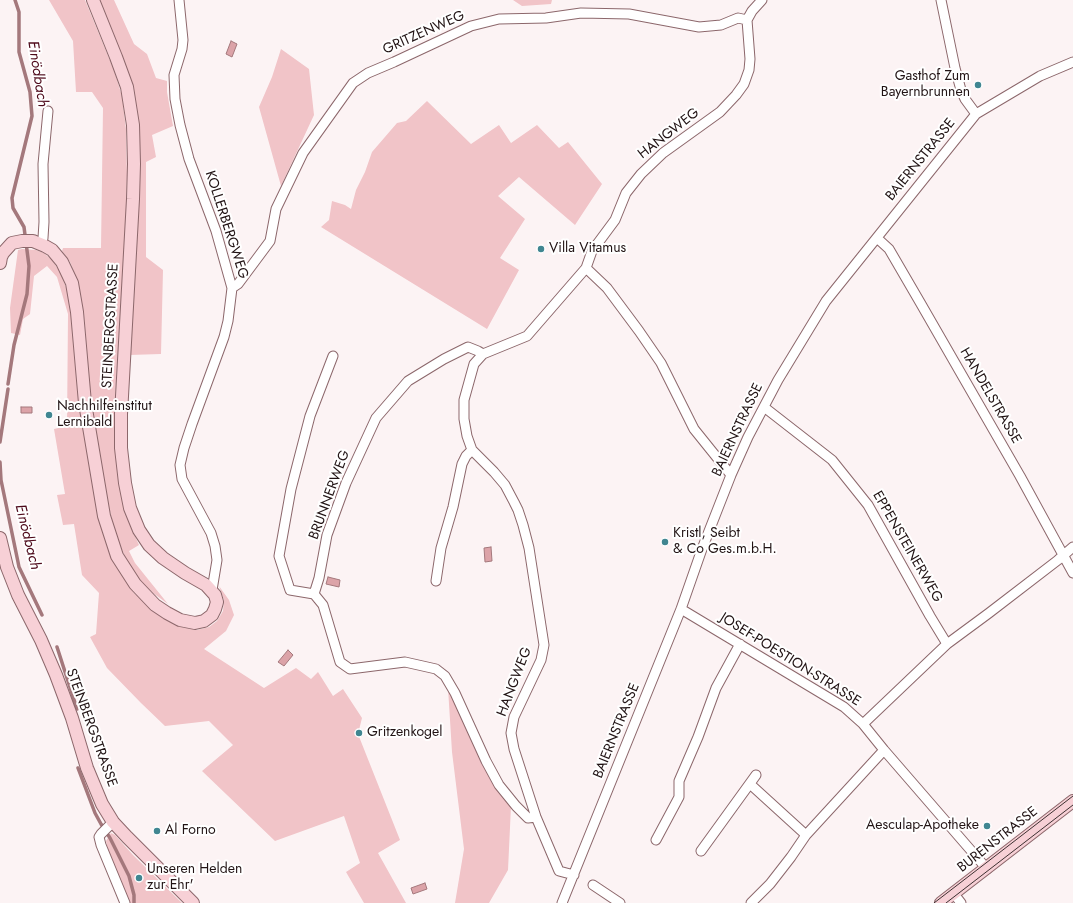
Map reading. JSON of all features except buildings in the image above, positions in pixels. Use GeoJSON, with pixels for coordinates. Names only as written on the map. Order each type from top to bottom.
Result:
{"type":"FeatureCollection","features":[{"type":"Feature","properties":{"kind":"main road","name":"STEINBERGSTRASSE"},"geometry":{"type":"LineString","coordinates":[[37,243],[52,250],[62,262],[72,282],[77,312],[86,404],[104,516],[117,556],[134,584],[155,605],[180,620],[195,623],[204,621],[212,614],[217,602],[215,595],[206,585],[163,558],[149,545],[139,530],[130,508],[125,483],[121,448],[121,414],[133,199],[133,125],[127,87],[93,0]]}},
{"type":"Feature","properties":{"kind":"main road"},"geometry":{"type":"LineString","coordinates":[[4,251],[22,241],[37,243]]}},
{"type":"Feature","properties":{"kind":"main road","name":"STEINBERGSTRASSE"},"geometry":{"type":"LineString","coordinates":[[0,538],[4,570],[41,640],[56,674],[72,718],[87,768],[111,824],[127,837],[193,903]]}},
{"type":"Feature","properties":{"kind":"main road","name":"BURENSTRASSE"},"geometry":{"type":"LineString","coordinates":[[941,903],[957,898],[987,869],[1073,801]]}},
{"type":"Feature","properties":{"kind":"street","name":"KOLLERBERGWEG"},"geometry":{"type":"LineString","coordinates":[[179,0],[183,40],[182,49],[174,75],[177,112],[189,160],[216,231],[232,288],[228,321],[224,337],[190,430],[180,465],[182,479],[211,533],[215,546],[216,560],[212,590]]}},
{"type":"Feature","properties":{"kind":"street"},"geometry":{"type":"LineString","coordinates":[[747,20],[752,11],[762,0]]}},
{"type":"Feature","properties":{"kind":"street"},"geometry":{"type":"LineString","coordinates":[[941,0],[961,90],[965,99],[976,114]]}},
{"type":"Feature","properties":{"kind":"street","name":"GRITZENWEG"},"geometry":{"type":"LineString","coordinates":[[232,288],[238,284],[270,241],[276,209],[303,153],[353,83],[368,73],[471,26],[499,19],[546,18],[581,13],[628,14],[699,27],[721,24],[738,18],[747,20]]}},
{"type":"Feature","properties":{"kind":"street","name":"HANGWEG"},"geometry":{"type":"LineString","coordinates":[[574,875],[559,870],[536,817],[514,749],[511,733],[514,717],[541,660],[544,645],[529,548],[520,517],[505,485],[472,450],[467,436],[464,419],[464,400],[474,364],[483,354],[527,336],[586,268],[592,251],[615,220],[626,193],[641,174],[663,153],[720,112],[736,95],[744,84],[749,70],[750,59],[747,20]]}},
{"type":"Feature","properties":{"kind":"street","name":"BAIERNSTRASSE"},"geometry":{"type":"LineString","coordinates":[[562,903],[681,609],[702,549],[748,436],[778,380],[826,301],[976,114],[1040,76],[1073,62]]}},
{"type":"Feature","properties":{"kind":"street"},"geometry":{"type":"LineString","coordinates":[[37,243],[43,238],[43,164],[48,110]]}},
{"type":"Feature","properties":{"kind":"street","name":"HANDELSTRASSE"},"geometry":{"type":"LineString","coordinates":[[877,238],[889,249],[1020,476],[1073,573]]}},
{"type":"Feature","properties":{"kind":"street"},"geometry":{"type":"LineString","coordinates":[[586,268],[607,288],[640,331],[661,363],[694,429],[731,475]]}},
{"type":"Feature","properties":{"kind":"street","name":"BRUNNERWEG"},"geometry":{"type":"LineString","coordinates":[[314,594],[319,578],[327,535],[346,483],[376,418],[408,381],[444,359],[468,348],[483,354]]}},
{"type":"Feature","properties":{"kind":"street"},"geometry":{"type":"LineString","coordinates":[[334,356],[310,416],[291,489],[279,556],[290,590],[314,594],[323,605],[340,662],[350,669],[405,662],[436,669],[445,676],[455,693],[499,786],[528,818],[536,817]]}},
{"type":"Feature","properties":{"kind":"street","name":"EPPENSTEINERWEG"},"geometry":{"type":"LineString","coordinates":[[764,407],[832,460],[868,505],[947,644]]}},
{"type":"Feature","properties":{"kind":"street"},"geometry":{"type":"LineString","coordinates":[[436,581],[441,548],[453,507],[462,464],[466,456],[472,450]]}},
{"type":"Feature","properties":{"kind":"street"},"geometry":{"type":"LineString","coordinates":[[864,724],[947,644],[1073,547]]}},
{"type":"Feature","properties":{"kind":"street","name":"JOSEF-POESTION-STRASSE"},"geometry":{"type":"LineString","coordinates":[[681,609],[844,707],[864,724],[884,750],[987,869]]}},
{"type":"Feature","properties":{"kind":"street"},"geometry":{"type":"LineString","coordinates":[[656,840],[679,798],[679,781],[698,737],[716,688],[740,644]]}},
{"type":"Feature","properties":{"kind":"street"},"geometry":{"type":"LineString","coordinates":[[751,903],[774,879],[806,834],[884,750]]}},
{"type":"Feature","properties":{"kind":"street"},"geometry":{"type":"LineString","coordinates":[[701,851],[756,775]]}},
{"type":"Feature","properties":{"kind":"street"},"geometry":{"type":"LineString","coordinates":[[750,784],[806,834]]}},
{"type":"Feature","properties":{"kind":"street"},"geometry":{"type":"LineString","coordinates":[[111,824],[100,836],[101,845],[125,903]]}},
{"type":"Feature","properties":{"kind":"street"},"geometry":{"type":"LineString","coordinates":[[593,885],[620,903]]}},
{"type":"Feature","properties":{"kind":"shaded area"},"geometry":{"type":"Polygon","coordinates":[[[49,0],[85,0],[114,70],[122,96],[126,129],[127,175],[126,217],[114,418],[116,457],[123,498],[130,525],[139,545],[129,551],[135,563],[168,604],[153,593],[137,577],[126,559],[116,536],[105,491],[90,390],[84,318],[77,280],[70,262],[62,251],[63,248],[101,248],[103,108],[92,92],[76,92],[73,41],[49,0]]]}},
{"type":"Feature","properties":{"kind":"shaded area"},"geometry":{"type":"Polygon","coordinates":[[[98,0],[114,0],[134,44],[147,54],[156,78],[167,81],[167,92],[173,126],[152,135],[156,157],[146,162],[146,257],[163,270],[161,354],[129,355],[137,116],[98,0]]]}},
{"type":"Feature","properties":{"kind":"shaded area"},"geometry":{"type":"Polygon","coordinates":[[[513,0],[552,0],[551,4],[522,6],[513,0]]]}},
{"type":"Feature","properties":{"kind":"shaded area"},"geometry":{"type":"Polygon","coordinates":[[[231,41],[237,44],[232,57],[226,54],[231,41]]]}},
{"type":"Feature","properties":{"kind":"shaded area"},"geometry":{"type":"Polygon","coordinates":[[[281,49],[309,69],[314,115],[281,186],[259,107],[272,77],[281,49]]]}},
{"type":"Feature","properties":{"kind":"shaded area"},"geometry":{"type":"Polygon","coordinates":[[[427,101],[471,144],[499,125],[511,143],[537,125],[559,148],[568,142],[602,184],[575,225],[519,177],[498,196],[525,219],[500,258],[519,270],[487,329],[321,227],[329,220],[332,201],[345,205],[351,209],[356,190],[365,172],[372,152],[397,123],[406,121],[427,101]]]}},
{"type":"Feature","properties":{"kind":"shaded area"},"geometry":{"type":"Polygon","coordinates":[[[18,250],[36,250],[44,253],[52,260],[61,273],[68,293],[73,318],[77,369],[91,477],[103,529],[116,566],[134,593],[160,616],[182,627],[197,630],[209,627],[217,621],[223,611],[224,600],[219,586],[229,600],[234,615],[226,631],[204,649],[264,688],[296,668],[311,679],[318,672],[333,696],[343,689],[362,718],[358,734],[400,840],[378,853],[406,903],[364,903],[346,872],[360,863],[344,816],[275,841],[202,771],[233,745],[209,721],[165,726],[107,668],[90,637],[96,634],[99,593],[82,575],[74,524],[63,525],[57,495],[65,494],[54,429],[67,426],[68,314],[57,277],[47,266],[34,276],[30,314],[23,319],[20,335],[11,333],[10,308],[18,250]]]}},
{"type":"Feature","properties":{"kind":"shaded area"},"geometry":{"type":"Polygon","coordinates":[[[21,407],[32,407],[32,413],[21,413],[21,407]]]}},
{"type":"Feature","properties":{"kind":"shaded area"},"geometry":{"type":"Polygon","coordinates":[[[491,547],[492,561],[485,562],[484,548],[491,547]]]}},
{"type":"Feature","properties":{"kind":"shaded area"},"geometry":{"type":"Polygon","coordinates":[[[328,577],[340,580],[339,587],[326,584],[328,577]]]}},
{"type":"Feature","properties":{"kind":"shaded area"},"geometry":{"type":"Polygon","coordinates":[[[288,650],[293,655],[284,666],[278,662],[288,650]]]}},
{"type":"Feature","properties":{"kind":"shaded area"},"geometry":{"type":"Polygon","coordinates":[[[448,688],[511,806],[508,870],[489,903],[455,903],[464,849],[452,752],[448,688]]]}},
{"type":"Feature","properties":{"kind":"shaded area"},"geometry":{"type":"Polygon","coordinates":[[[111,833],[115,835],[133,855],[182,903],[129,903],[110,859],[106,841],[111,833]]]}},
{"type":"Feature","properties":{"kind":"shaded area"},"geometry":{"type":"Polygon","coordinates":[[[425,883],[427,889],[413,894],[411,888],[425,883]]]}},
{"type":"Feature","properties":{"kind":"waterway","name":"Einödbach"},"geometry":{"type":"LineString","coordinates":[[8,384],[14,345],[27,294],[29,266],[24,227],[13,208],[12,198],[32,116],[30,92],[19,52],[19,12],[15,0]]}},
{"type":"Feature","properties":{"kind":"waterway","name":"Einödbach"},"geometry":{"type":"LineString","coordinates":[[0,442],[8,389]]}},
{"type":"Feature","properties":{"kind":"waterway","name":"Einödbach"},"geometry":{"type":"LineString","coordinates":[[0,462],[1,480],[19,567],[42,615]]}},
{"type":"Feature","properties":{"kind":"waterway","name":"Einödbach"},"geometry":{"type":"LineString","coordinates":[[57,647],[77,709]]}},
{"type":"Feature","properties":{"kind":"waterway","name":"Einödbach"},"geometry":{"type":"LineString","coordinates":[[78,768],[95,813],[110,838],[129,876],[134,895],[134,903]]}},
{"type":"Feature","properties":{"kind":"tram line"},"geometry":{"type":"LineString","coordinates":[[934,903],[1073,796]]}},
{"type":"Feature","properties":{"kind":"tram line"},"geometry":{"type":"LineString","coordinates":[[946,903],[1073,805]]}},
{"type":"Feature","properties":{"kind":"place","name":"Gasthof Zum Bayernbrunnen"},"geometry":{"type":"Point","coordinates":[978,85]}},
{"type":"Feature","properties":{"kind":"place","name":"Villa Vitamus"},"geometry":{"type":"Point","coordinates":[541,249]}},
{"type":"Feature","properties":{"kind":"place","name":"Nachhilfeinstitut Lernibald"},"geometry":{"type":"Point","coordinates":[49,415]}},
{"type":"Feature","properties":{"kind":"place","name":"Kristl, Seibt & Co Ges.m.b.H."},"geometry":{"type":"Point","coordinates":[665,542]}},
{"type":"Feature","properties":{"kind":"place","name":"Gritzenkogel"},"geometry":{"type":"Point","coordinates":[359,733]}},
{"type":"Feature","properties":{"kind":"place","name":"Aesculap-Apotheke"},"geometry":{"type":"Point","coordinates":[987,826]}},
{"type":"Feature","properties":{"kind":"place","name":"Al Forno"},"geometry":{"type":"Point","coordinates":[157,831]}},
{"type":"Feature","properties":{"kind":"place","name":"Unseren Helden zur Ehr'"},"geometry":{"type":"Point","coordinates":[139,878]}}]}
